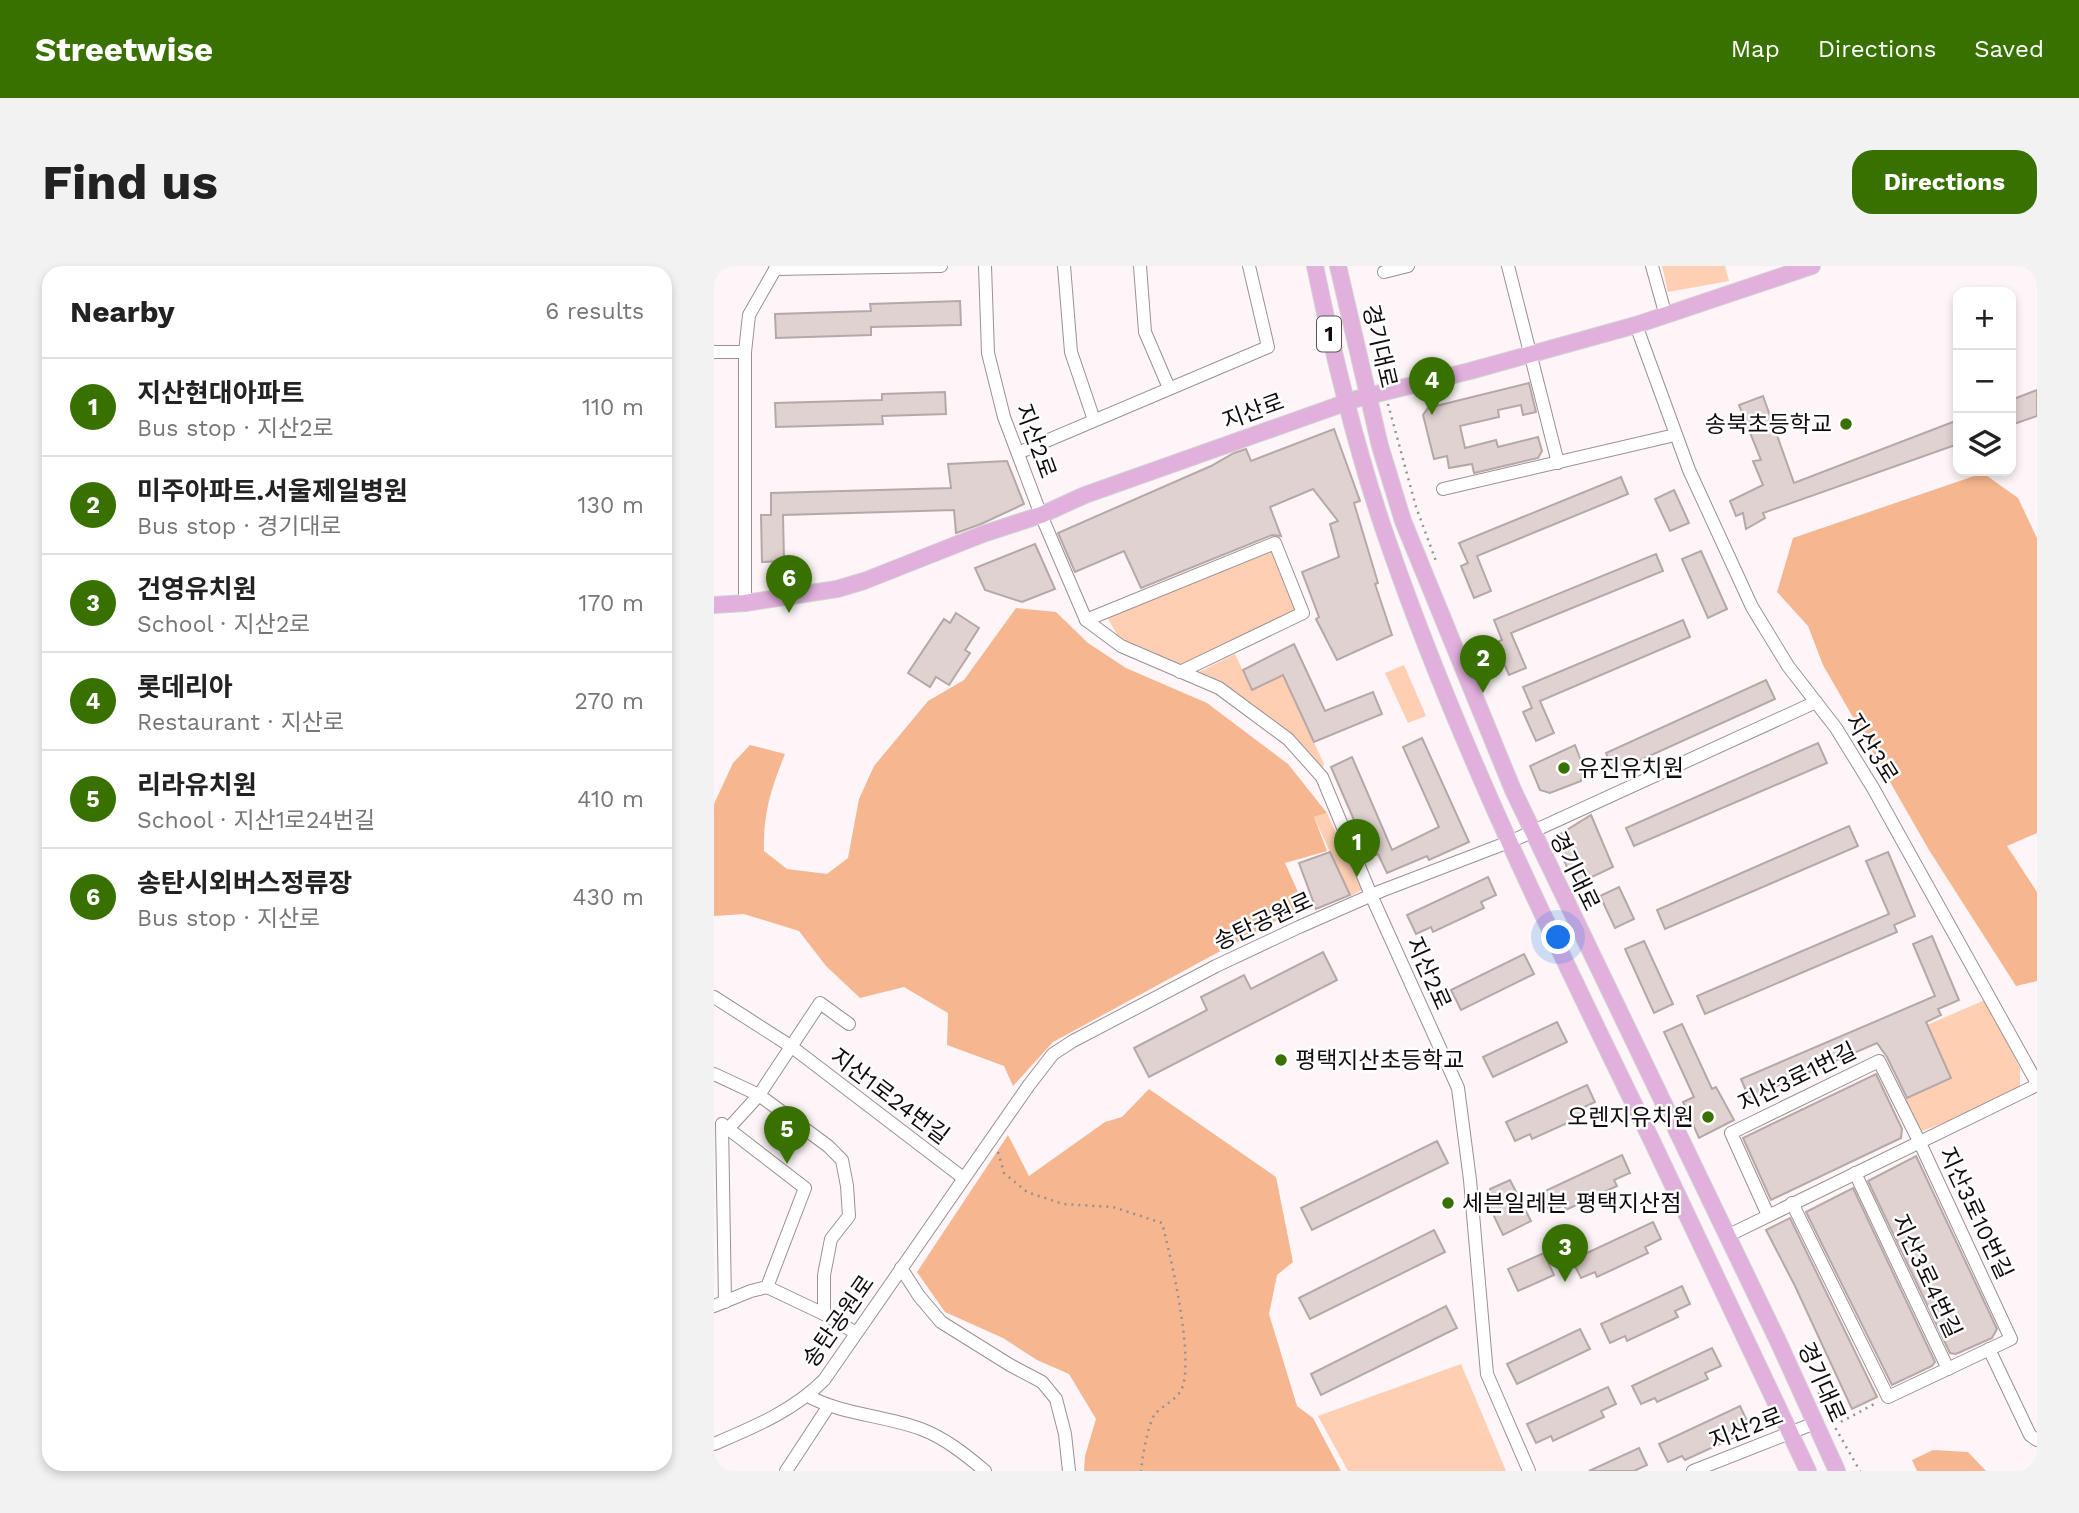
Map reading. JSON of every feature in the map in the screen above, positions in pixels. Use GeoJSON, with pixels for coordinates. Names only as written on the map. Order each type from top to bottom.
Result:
{"type":"FeatureCollection","features":[{"type":"Feature","properties":{"kind":"main road","name":"경기대로"},"geometry":{"type":"LineString","coordinates":[[1315,266],[1346,402],[1373,495],[1411,607],[1445,694],[1508,842],[1808,1471]]}},
{"type":"Feature","properties":{"kind":"main road","name":"경기대로"},"geometry":{"type":"LineString","coordinates":[[1338,266],[1380,446],[1403,521],[1531,832],[1727,1236],[1811,1397],[1821,1418],[1837,1471]]}},
{"type":"Feature","properties":{"kind":"main road","name":"지산로"},"geometry":{"type":"LineString","coordinates":[[714,605],[837,589],[864,581],[983,534],[1041,515],[1085,495],[1346,402],[1636,325],[1812,266]]}},
{"type":"Feature","properties":{"kind":"street"},"geometry":{"type":"LineString","coordinates":[[745,603],[745,352],[749,315],[776,267],[941,266]]}},
{"type":"Feature","properties":{"kind":"street","name":"지산2로"},"geometry":{"type":"LineString","coordinates":[[985,266],[988,354],[1004,416],[1041,515],[1086,620],[1121,646],[1219,688],[1288,739],[1322,777],[1371,895],[1458,1088],[1470,1180],[1486,1374],[1529,1471]]}},
{"type":"Feature","properties":{"kind":"street"},"geometry":{"type":"LineString","coordinates":[[1064,266],[1071,352],[1094,420]]}},
{"type":"Feature","properties":{"kind":"street"},"geometry":{"type":"LineString","coordinates":[[1140,266],[1145,332],[1170,388]]}},
{"type":"Feature","properties":{"kind":"street"},"geometry":{"type":"LineString","coordinates":[[1018,453],[1268,347],[1249,266]]}},
{"type":"Feature","properties":{"kind":"street"},"geometry":{"type":"LineString","coordinates":[[1384,272],[1408,266]]}},
{"type":"Feature","properties":{"kind":"street"},"geometry":{"type":"LineString","coordinates":[[1508,266],[1558,463]]}},
{"type":"Feature","properties":{"kind":"street"},"geometry":{"type":"LineString","coordinates":[[1652,266],[1666,316]]}},
{"type":"Feature","properties":{"kind":"street","name":"지산3로"},"geometry":{"type":"LineString","coordinates":[[1636,325],[1675,435],[1752,607],[1788,666],[1836,728],[1873,788],[2037,1084],[1727,1236]]}},
{"type":"Feature","properties":{"kind":"street"},"geometry":{"type":"LineString","coordinates":[[714,352],[745,352]]}},
{"type":"Feature","properties":{"kind":"street"},"geometry":{"type":"LineString","coordinates":[[1443,489],[1675,435]]}},
{"type":"Feature","properties":{"kind":"street"},"geometry":{"type":"LineString","coordinates":[[1086,620],[1275,543],[1303,613],[1180,672]]}},
{"type":"Feature","properties":{"kind":"street","name":"송탄공원로"},"geometry":{"type":"LineString","coordinates":[[715,1440],[761,1425],[808,1396],[830,1371],[962,1177],[994,1138],[1053,1054],[1216,966],[1371,895],[1531,832],[1816,702]]}},
{"type":"Feature","properties":{"kind":"street","name":"지산1로24번길"},"geometry":{"type":"LineString","coordinates":[[714,997],[792,1047],[962,1177]]}},
{"type":"Feature","properties":{"kind":"street"},"geometry":{"type":"LineString","coordinates":[[849,1024],[820,1003],[759,1095],[722,1126],[719,1304],[767,1287],[824,1314],[856,1333]]}},
{"type":"Feature","properties":{"kind":"street","name":"지산3로1번길"},"geometry":{"type":"LineString","coordinates":[[1768,1214],[1731,1133],[1879,1061],[1920,1143]]}},
{"type":"Feature","properties":{"kind":"street"},"geometry":{"type":"LineString","coordinates":[[714,1074],[759,1095],[828,1146],[842,1160],[849,1216],[831,1239],[824,1275],[824,1314]]}},
{"type":"Feature","properties":{"kind":"street"},"geometry":{"type":"LineString","coordinates":[[722,1126],[805,1188],[767,1287]]}},
{"type":"Feature","properties":{"kind":"street","name":"지산3로10번길"},"geometry":{"type":"LineString","coordinates":[[1920,1143],[2011,1339]]}},
{"type":"Feature","properties":{"kind":"street","name":"지산3로4번길"},"geometry":{"type":"LineString","coordinates":[[1855,1173],[1948,1369]]}},
{"type":"Feature","properties":{"kind":"street"},"geometry":{"type":"LineString","coordinates":[[1792,1203],[1888,1398]]}},
{"type":"Feature","properties":{"kind":"street","name":"송탄공원로"},"geometry":{"type":"LineString","coordinates":[[901,1268],[919,1296],[941,1322],[1010,1365],[1042,1381],[1056,1399],[1065,1434],[1069,1471]]}},
{"type":"Feature","properties":{"kind":"street","name":"지산3로4번길"},"geometry":{"type":"LineString","coordinates":[[1888,1398],[2011,1339]]}},
{"type":"Feature","properties":{"kind":"street"},"geometry":{"type":"LineString","coordinates":[[1989,1349],[2030,1436],[2037,1440]]}},
{"type":"Feature","properties":{"kind":"street","name":"송탄공원로"},"geometry":{"type":"LineString","coordinates":[[808,1396],[828,1407],[923,1430],[962,1452],[985,1471]]}},
{"type":"Feature","properties":{"kind":"street"},"geometry":{"type":"LineString","coordinates":[[786,1471],[828,1407]]}},
{"type":"Feature","properties":{"kind":"street","name":"지산2로"},"geometry":{"type":"LineString","coordinates":[[1693,1471],[1821,1418]]}},
{"type":"Feature","properties":{"kind":"path"},"geometry":{"type":"LineString","coordinates":[[1385,392],[1416,507],[1440,570]]}},
{"type":"Feature","properties":{"kind":"path"},"geometry":{"type":"LineString","coordinates":[[994,1138],[1004,1173],[1027,1192],[1063,1204],[1113,1207],[1162,1223],[1175,1272],[1185,1346],[1184,1372],[1181,1391],[1154,1416],[1141,1471]]}},
{"type":"Feature","properties":{"kind":"path"},"geometry":{"type":"LineString","coordinates":[[1811,1397],[1822,1392],[1839,1423],[1888,1398]]}},
{"type":"Feature","properties":{"kind":"path"},"geometry":{"type":"LineString","coordinates":[[1811,1397],[1822,1404]]}},
{"type":"Feature","properties":{"kind":"path"},"geometry":{"type":"LineString","coordinates":[[1821,1418],[1860,1471]]}},
{"type":"Feature","properties":{"kind":"shaded area"},"geometry":{"type":"Polygon","coordinates":[[[1662,266],[1725,266],[1729,281],[1668,292],[1662,266]]]}},
{"type":"Feature","properties":{"kind":"shaded area"},"geometry":{"type":"Polygon","coordinates":[[[1974,476],[1987,476],[2018,498],[2037,538],[2037,833],[2007,846],[2037,892],[2037,981],[2016,986],[1929,850],[1823,665],[1808,626],[1777,592],[1793,538],[1974,476]]]}},
{"type":"Feature","properties":{"kind":"shaded area"},"geometry":{"type":"Polygon","coordinates":[[[1271,551],[1296,613],[1176,667],[1119,638],[1108,619],[1119,611],[1271,551]]]}},
{"type":"Feature","properties":{"kind":"shaded area"},"geometry":{"type":"Polygon","coordinates":[[[1016,608],[1056,612],[1088,643],[1126,668],[1207,703],[1288,764],[1327,813],[1314,817],[1327,851],[1285,863],[1306,910],[1283,917],[1053,1042],[1013,1086],[1004,1066],[947,1045],[948,1013],[904,987],[860,998],[826,966],[799,931],[744,914],[714,916],[714,804],[733,763],[750,745],[785,754],[769,801],[764,851],[787,869],[827,874],[848,858],[859,799],[874,766],[928,701],[964,680],[1016,608]]]}},
{"type":"Feature","properties":{"kind":"shaded area"},"geometry":{"type":"Polygon","coordinates":[[[1235,654],[1252,690],[1283,675],[1324,764],[1322,768],[1317,768],[1279,729],[1191,676],[1235,654]]]}},
{"type":"Feature","properties":{"kind":"shaded area"},"geometry":{"type":"Polygon","coordinates":[[[1404,665],[1426,716],[1408,723],[1385,673],[1404,665]]]}},
{"type":"Feature","properties":{"kind":"shaded area"},"geometry":{"type":"Polygon","coordinates":[[[1327,813],[1362,890],[1350,896],[1314,817],[1327,813]]]}},
{"type":"Feature","properties":{"kind":"shaded area"},"geometry":{"type":"Polygon","coordinates":[[[1985,1000],[2020,1068],[2020,1093],[1920,1132],[1905,1099],[1951,1078],[1927,1025],[1985,1000]]]}},
{"type":"Feature","properties":{"kind":"shaded area"},"geometry":{"type":"Polygon","coordinates":[[[1149,1089],[1276,1177],[1293,1262],[1277,1275],[1269,1314],[1297,1406],[1313,1418],[1341,1471],[1084,1471],[1085,1456],[1096,1419],[1069,1374],[1037,1360],[1003,1338],[945,1312],[917,1272],[1008,1135],[1029,1176],[1105,1122],[1122,1117],[1149,1089]]]}},
{"type":"Feature","properties":{"kind":"shaded area"},"geometry":{"type":"Polygon","coordinates":[[[1461,1364],[1506,1471],[1348,1471],[1318,1416],[1461,1364]]]}},
{"type":"Feature","properties":{"kind":"shaded area"},"geometry":{"type":"Polygon","coordinates":[[[1933,1450],[1968,1452],[1986,1471],[1917,1471],[1912,1460],[1933,1450]]]}},
{"type":"Feature","properties":{"kind":"building"},"geometry":{"type":"Polygon","coordinates":[[[960,301],[961,325],[871,327],[871,335],[776,338],[775,314],[871,311],[870,304],[960,301]]]}},
{"type":"Feature","properties":{"kind":"building"},"geometry":{"type":"Polygon","coordinates":[[[1529,383],[1536,412],[1523,415],[1521,405],[1498,410],[1499,417],[1460,426],[1465,448],[1496,440],[1498,447],[1538,437],[1542,451],[1538,458],[1474,473],[1472,464],[1449,468],[1447,456],[1434,459],[1423,415],[1428,408],[1529,383]]]}},
{"type":"Feature","properties":{"kind":"building"},"geometry":{"type":"Polygon","coordinates":[[[2037,390],[2037,416],[2016,423],[2016,398],[2037,390]]]}},
{"type":"Feature","properties":{"kind":"building"},"geometry":{"type":"Polygon","coordinates":[[[945,392],[946,414],[882,416],[883,424],[776,427],[775,403],[882,400],[882,394],[945,392]]]}},
{"type":"Feature","properties":{"kind":"building"},"geometry":{"type":"Polygon","coordinates":[[[1763,396],[1794,483],[1953,422],[1953,446],[1763,513],[1765,518],[1746,529],[1743,513],[1736,516],[1730,501],[1763,485],[1753,461],[1761,460],[1739,405],[1763,396]]]}},
{"type":"Feature","properties":{"kind":"building"},"geometry":{"type":"Polygon","coordinates":[[[1334,429],[1360,501],[1354,503],[1378,583],[1375,584],[1392,635],[1337,660],[1316,619],[1319,617],[1302,572],[1339,557],[1330,524],[1338,521],[1313,489],[1270,507],[1281,536],[1272,535],[1141,588],[1124,551],[1075,572],[1058,533],[1211,466],[1234,453],[1246,449],[1251,461],[1334,429]]]}},
{"type":"Feature","properties":{"kind":"building"},"geometry":{"type":"Polygon","coordinates":[[[1007,461],[1024,504],[981,524],[956,533],[954,510],[783,515],[784,561],[762,562],[761,515],[771,515],[771,493],[951,488],[948,464],[1007,461]]]}},
{"type":"Feature","properties":{"kind":"building"},"geometry":{"type":"Polygon","coordinates":[[[1621,477],[1628,494],[1477,556],[1491,591],[1474,598],[1461,566],[1468,563],[1459,543],[1621,477]]]}},
{"type":"Feature","properties":{"kind":"building"},"geometry":{"type":"Polygon","coordinates":[[[1674,490],[1689,523],[1670,531],[1655,499],[1674,490]]]}},
{"type":"Feature","properties":{"kind":"building"},"geometry":{"type":"Polygon","coordinates":[[[1035,544],[1055,589],[1022,602],[985,590],[975,568],[1035,544]]]}},
{"type":"Feature","properties":{"kind":"building"},"geometry":{"type":"Polygon","coordinates":[[[1701,551],[1727,609],[1708,618],[1682,559],[1701,551]]]}},
{"type":"Feature","properties":{"kind":"building"},"geometry":{"type":"Polygon","coordinates":[[[1656,554],[1663,571],[1511,633],[1526,668],[1509,675],[1495,643],[1502,640],[1494,620],[1656,554]]]}},
{"type":"Feature","properties":{"kind":"building"},"geometry":{"type":"Polygon","coordinates":[[[956,613],[979,628],[965,650],[970,653],[949,685],[936,677],[930,687],[908,673],[944,619],[950,623],[956,613]]]}},
{"type":"Feature","properties":{"kind":"building"},"geometry":{"type":"Polygon","coordinates":[[[1683,620],[1690,637],[1540,701],[1554,733],[1536,741],[1523,712],[1532,708],[1523,687],[1683,620]]]}},
{"type":"Feature","properties":{"kind":"building"},"geometry":{"type":"Polygon","coordinates":[[[1294,644],[1325,711],[1373,692],[1382,714],[1314,742],[1283,675],[1252,690],[1243,670],[1294,644]]]}},
{"type":"Feature","properties":{"kind":"building"},"geometry":{"type":"Polygon","coordinates":[[[1766,680],[1775,699],[1614,772],[1606,753],[1766,680]]]}},
{"type":"Feature","properties":{"kind":"building"},"geometry":{"type":"Polygon","coordinates":[[[1422,738],[1469,842],[1429,860],[1427,856],[1387,873],[1378,854],[1370,857],[1331,767],[1352,757],[1392,850],[1439,827],[1403,747],[1422,738]]]}},
{"type":"Feature","properties":{"kind":"building"},"geometry":{"type":"Polygon","coordinates":[[[1818,743],[1827,763],[1634,846],[1626,828],[1818,743]]]}},
{"type":"Feature","properties":{"kind":"building"},"geometry":{"type":"Polygon","coordinates":[[[1575,745],[1584,769],[1581,781],[1550,793],[1540,790],[1530,766],[1575,745]]]}},
{"type":"Feature","properties":{"kind":"building"},"geometry":{"type":"Polygon","coordinates":[[[1591,815],[1613,867],[1575,885],[1554,838],[1591,815]]]}},
{"type":"Feature","properties":{"kind":"building"},"geometry":{"type":"Polygon","coordinates":[[[1849,826],[1858,846],[1665,929],[1657,910],[1849,826]]]}},
{"type":"Feature","properties":{"kind":"building"},"geometry":{"type":"Polygon","coordinates":[[[1330,852],[1350,895],[1316,909],[1299,863],[1330,852]]]}},
{"type":"Feature","properties":{"kind":"building"},"geometry":{"type":"Polygon","coordinates":[[[1888,852],[1915,916],[1894,925],[1897,932],[1705,1014],[1697,996],[1889,914],[1866,861],[1888,852]]]}},
{"type":"Feature","properties":{"kind":"building"},"geometry":{"type":"Polygon","coordinates":[[[1488,877],[1496,895],[1481,902],[1484,908],[1433,932],[1431,927],[1416,934],[1407,915],[1488,877]]]}},
{"type":"Feature","properties":{"kind":"building"},"geometry":{"type":"Polygon","coordinates":[[[1619,887],[1634,919],[1615,928],[1600,896],[1619,887]]]}},
{"type":"Feature","properties":{"kind":"building"},"geometry":{"type":"Polygon","coordinates":[[[1932,936],[1959,1000],[1938,1009],[1941,1015],[1926,1022],[1951,1078],[1907,1098],[1877,1043],[1749,1098],[1741,1079],[1935,996],[1913,944],[1932,936]]]}},
{"type":"Feature","properties":{"kind":"building"},"geometry":{"type":"Polygon","coordinates":[[[1644,941],[1673,1004],[1654,1013],[1625,949],[1644,941]]]}},
{"type":"Feature","properties":{"kind":"building"},"geometry":{"type":"Polygon","coordinates":[[[1323,952],[1337,980],[1149,1077],[1134,1048],[1207,1010],[1201,997],[1244,975],[1251,989],[1323,952]]]}},
{"type":"Feature","properties":{"kind":"building"},"geometry":{"type":"Polygon","coordinates":[[[1524,954],[1534,974],[1461,1010],[1451,990],[1524,954]]]}},
{"type":"Feature","properties":{"kind":"building"},"geometry":{"type":"Polygon","coordinates":[[[1557,1022],[1567,1042],[1493,1077],[1483,1057],[1557,1022]]]}},
{"type":"Feature","properties":{"kind":"building"},"geometry":{"type":"Polygon","coordinates":[[[1682,1024],[1712,1089],[1716,1087],[1734,1120],[1699,1138],[1683,1102],[1694,1097],[1664,1032],[1682,1024]]]}},
{"type":"Feature","properties":{"kind":"building"},"geometry":{"type":"Polygon","coordinates":[[[1876,1074],[1902,1129],[1901,1138],[1771,1200],[1743,1138],[1876,1074]]]}},
{"type":"Feature","properties":{"kind":"building"},"geometry":{"type":"Polygon","coordinates":[[[1587,1085],[1595,1102],[1580,1109],[1583,1116],[1532,1139],[1530,1134],[1515,1141],[1506,1122],[1587,1085]]]}},
{"type":"Feature","properties":{"kind":"building"},"geometry":{"type":"Polygon","coordinates":[[[1437,1141],[1448,1163],[1312,1230],[1301,1208],[1437,1141]]]}},
{"type":"Feature","properties":{"kind":"building"},"geometry":{"type":"Polygon","coordinates":[[[1622,1155],[1630,1173],[1614,1180],[1617,1186],[1566,1210],[1564,1205],[1550,1212],[1541,1193],[1622,1155]]]}},
{"type":"Feature","properties":{"kind":"building"},"geometry":{"type":"Polygon","coordinates":[[[1916,1156],[1997,1329],[1992,1338],[1956,1354],[1950,1353],[1868,1181],[1916,1156]]]}},
{"type":"Feature","properties":{"kind":"building"},"geometry":{"type":"Polygon","coordinates":[[[1510,1180],[1531,1221],[1503,1235],[1491,1210],[1490,1189],[1510,1180]]]}},
{"type":"Feature","properties":{"kind":"building"},"geometry":{"type":"Polygon","coordinates":[[[1853,1188],[1935,1362],[1932,1366],[1892,1385],[1806,1212],[1853,1188]]]}},
{"type":"Feature","properties":{"kind":"building"},"geometry":{"type":"Polygon","coordinates":[[[1790,1218],[1877,1397],[1852,1409],[1766,1230],[1790,1218]]]}},
{"type":"Feature","properties":{"kind":"building"},"geometry":{"type":"Polygon","coordinates":[[[1653,1222],[1661,1239],[1645,1247],[1648,1253],[1597,1277],[1595,1272],[1581,1278],[1572,1260],[1653,1222]]]}},
{"type":"Feature","properties":{"kind":"building"},"geometry":{"type":"Polygon","coordinates":[[[1434,1230],[1445,1252],[1310,1319],[1299,1298],[1434,1230]]]}},
{"type":"Feature","properties":{"kind":"building"},"geometry":{"type":"Polygon","coordinates":[[[1544,1253],[1554,1275],[1518,1291],[1508,1269],[1544,1253]]]}},
{"type":"Feature","properties":{"kind":"building"},"geometry":{"type":"Polygon","coordinates":[[[1682,1286],[1690,1304],[1675,1311],[1678,1317],[1627,1341],[1625,1336],[1610,1343],[1601,1324],[1682,1286]]]}},
{"type":"Feature","properties":{"kind":"building"},"geometry":{"type":"Polygon","coordinates":[[[1446,1306],[1457,1328],[1321,1395],[1311,1374],[1446,1306]]]}},
{"type":"Feature","properties":{"kind":"building"},"geometry":{"type":"Polygon","coordinates":[[[1580,1329],[1590,1349],[1517,1384],[1507,1364],[1580,1329]]]}},
{"type":"Feature","properties":{"kind":"building"},"geometry":{"type":"Polygon","coordinates":[[[1712,1348],[1721,1366],[1705,1373],[1708,1379],[1657,1402],[1655,1398],[1641,1404],[1632,1386],[1712,1348]]]}},
{"type":"Feature","properties":{"kind":"building"},"geometry":{"type":"Polygon","coordinates":[[[1608,1387],[1616,1404],[1601,1411],[1604,1417],[1553,1441],[1551,1436],[1536,1443],[1527,1424],[1608,1387]]]}},
{"type":"Feature","properties":{"kind":"building"},"geometry":{"type":"Polygon","coordinates":[[[1740,1406],[1748,1423],[1732,1431],[1735,1437],[1685,1460],[1682,1456],[1668,1462],[1659,1444],[1740,1406]]]}},
{"type":"Feature","properties":{"kind":"building"},"geometry":{"type":"Polygon","coordinates":[[[1639,1448],[1647,1465],[1634,1471],[1589,1471],[1639,1448]]]}},
{"type":"Feature","properties":{"kind":"place","name":"롯데리아"},"geometry":{"type":"Point","coordinates":[1432,415]}},
{"type":"Feature","properties":{"kind":"place","name":"송북초등학교"},"geometry":{"type":"Point","coordinates":[1846,424]}},
{"type":"Feature","properties":{"kind":"place","name":"송탄시외버스정류장"},"geometry":{"type":"Point","coordinates":[789,613]}},
{"type":"Feature","properties":{"kind":"place","name":"미주아파트.서울제일병원"},"geometry":{"type":"Point","coordinates":[1483,693]}},
{"type":"Feature","properties":{"kind":"place","name":"유진유치원"},"geometry":{"type":"Point","coordinates":[1564,768]}},
{"type":"Feature","properties":{"kind":"place","name":"지산현대아파트"},"geometry":{"type":"Point","coordinates":[1357,877]}},
{"type":"Feature","properties":{"kind":"place","name":"평택지산초등학교"},"geometry":{"type":"Point","coordinates":[1281,1060]}},
{"type":"Feature","properties":{"kind":"place","name":"오렌지유치원"},"geometry":{"type":"Point","coordinates":[1708,1117]}},
{"type":"Feature","properties":{"kind":"place","name":"리라유치원"},"geometry":{"type":"Point","coordinates":[787,1164]}},
{"type":"Feature","properties":{"kind":"place","name":"세븐일레븐 평택지산점"},"geometry":{"type":"Point","coordinates":[1448,1203]}},
{"type":"Feature","properties":{"kind":"place","name":"건영유치원"},"geometry":{"type":"Point","coordinates":[1565,1282]}}]}
